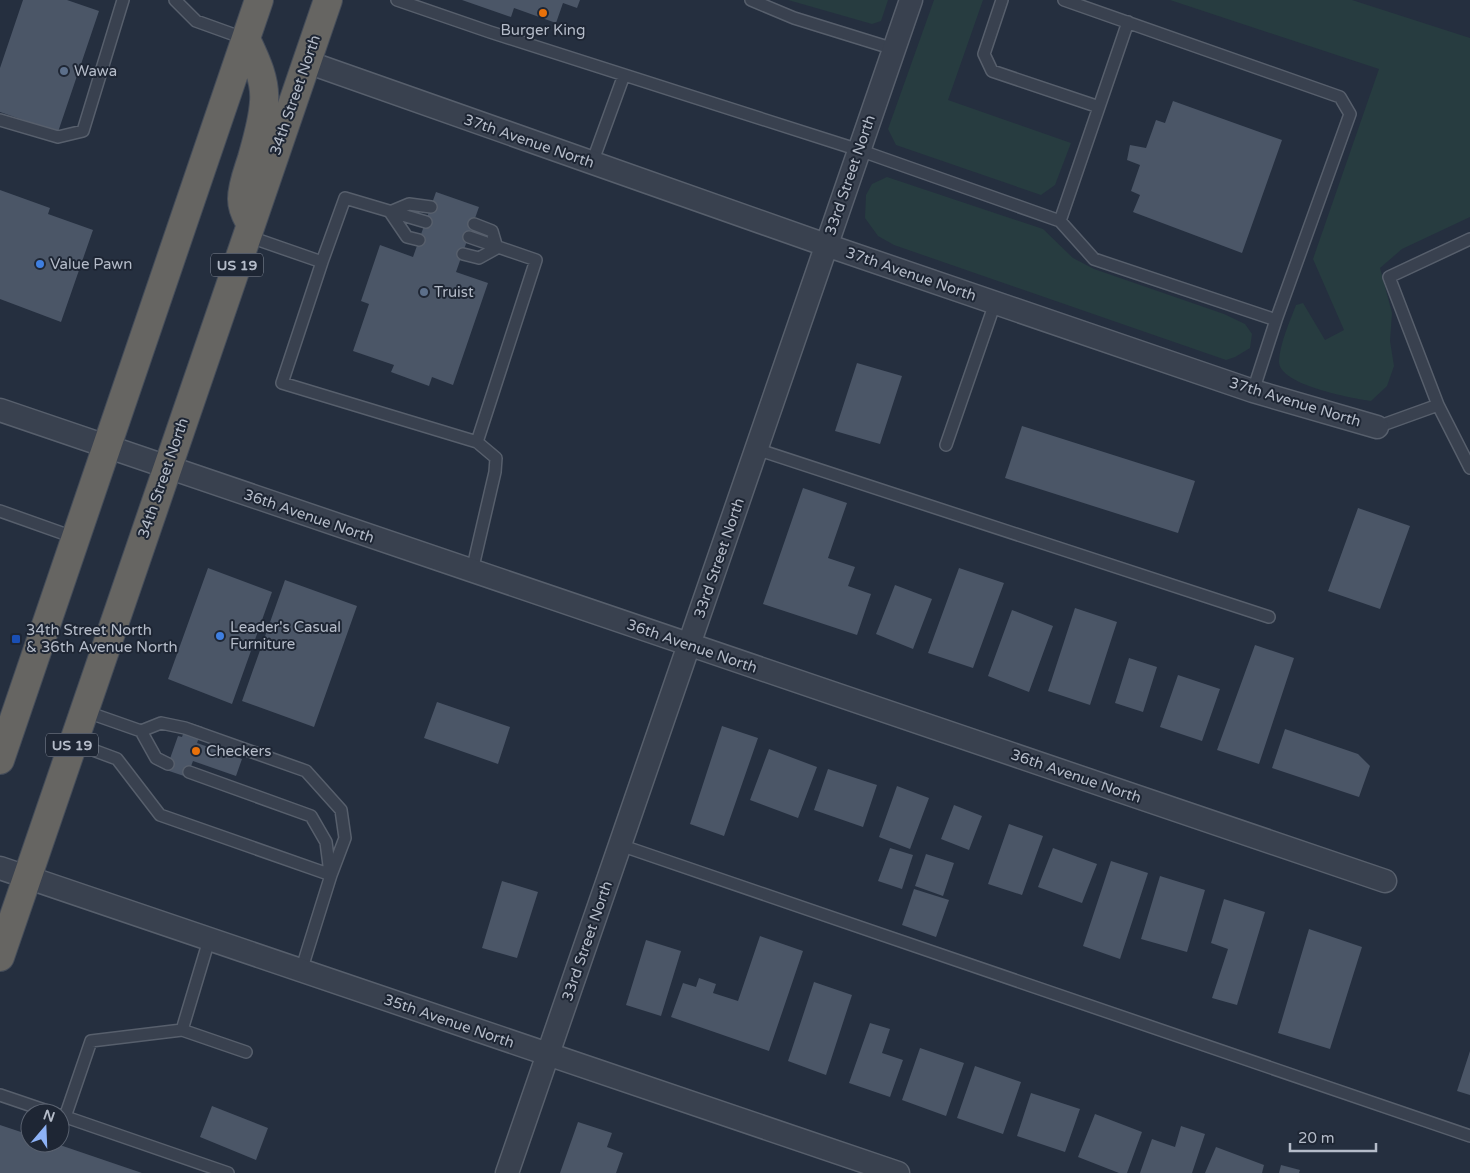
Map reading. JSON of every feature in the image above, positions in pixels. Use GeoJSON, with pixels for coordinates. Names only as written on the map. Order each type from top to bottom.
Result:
{"type":"FeatureCollection","features":[{"type":"Feature","properties":{"kind":"highway"},"geometry":{"type":"LineString","coordinates":[[0,760],[259,0]]}},
{"type":"Feature","properties":{"kind":"highway","name":"34th Street North"},"geometry":{"type":"LineString","coordinates":[[0,957],[328,0]]}},
{"type":"Feature","properties":{"kind":"highway"},"geometry":{"type":"LineString","coordinates":[[246,40],[256,60],[262,82],[264,100],[261,121],[242,199],[249,230]]}},
{"type":"Feature","properties":{"kind":"street","name":"33rd Street North"},"geometry":{"type":"LineString","coordinates":[[507,1173],[911,0]]}},
{"type":"Feature","properties":{"kind":"street","name":"37th Avenue North"},"geometry":{"type":"LineString","coordinates":[[307,62],[826,245],[1253,391],[1377,427]]}},
{"type":"Feature","properties":{"kind":"street","name":"36th Avenue North"},"geometry":{"type":"LineString","coordinates":[[0,410],[107,448],[1385,881]]}},
{"type":"Feature","properties":{"kind":"street","name":"35th Avenue North"},"geometry":{"type":"LineString","coordinates":[[0,868],[898,1173]]}},
{"type":"Feature","properties":{"kind":"lane"},"geometry":{"type":"LineString","coordinates":[[0,120],[58,137],[83,131],[124,0]]}},
{"type":"Feature","properties":{"kind":"lane"},"geometry":{"type":"LineString","coordinates":[[175,0],[196,21],[246,40]]}},
{"type":"Feature","properties":{"kind":"lane"},"geometry":{"type":"LineString","coordinates":[[397,0],[859,150],[1060,221],[1094,259],[1276,320]]}},
{"type":"Feature","properties":{"kind":"lane"},"geometry":{"type":"LineString","coordinates":[[751,0],[794,18],[894,49]]}},
{"type":"Feature","properties":{"kind":"lane"},"geometry":{"type":"LineString","coordinates":[[1002,0],[984,54],[992,71],[1099,107]]}},
{"type":"Feature","properties":{"kind":"lane"},"geometry":{"type":"LineString","coordinates":[[1064,0],[1340,97],[1350,114],[1276,320],[1253,391]]}},
{"type":"Feature","properties":{"kind":"lane"},"geometry":{"type":"LineString","coordinates":[[1060,221],[1128,22]]}},
{"type":"Feature","properties":{"kind":"lane"},"geometry":{"type":"LineString","coordinates":[[592,163],[624,75]]}},
{"type":"Feature","properties":{"kind":"lane"},"geometry":{"type":"LineString","coordinates":[[426,222],[345,198],[282,383],[477,442],[496,458],[495,472],[472,571]]}},
{"type":"Feature","properties":{"kind":"lane"},"geometry":{"type":"LineString","coordinates":[[390,212],[409,204],[431,207]]}},
{"type":"Feature","properties":{"kind":"lane"},"geometry":{"type":"LineString","coordinates":[[390,212],[407,237],[420,240]]}},
{"type":"Feature","properties":{"kind":"lane"},"geometry":{"type":"LineString","coordinates":[[474,224],[492,231],[497,248]]}},
{"type":"Feature","properties":{"kind":"lane"},"geometry":{"type":"LineString","coordinates":[[249,230],[322,262]]}},
{"type":"Feature","properties":{"kind":"lane"},"geometry":{"type":"LineString","coordinates":[[469,237],[536,260],[477,442]]}},
{"type":"Feature","properties":{"kind":"lane"},"geometry":{"type":"LineString","coordinates":[[1470,239],[1388,277],[1438,405],[1470,468]]}},
{"type":"Feature","properties":{"kind":"lane"},"geometry":{"type":"LineString","coordinates":[[463,254],[479,258],[497,248]]}},
{"type":"Feature","properties":{"kind":"lane"},"geometry":{"type":"LineString","coordinates":[[946,445],[995,302]]}},
{"type":"Feature","properties":{"kind":"lane"},"geometry":{"type":"LineString","coordinates":[[1377,427],[1438,405]]}},
{"type":"Feature","properties":{"kind":"lane"},"geometry":{"type":"LineString","coordinates":[[756,448],[1269,617]]}},
{"type":"Feature","properties":{"kind":"lane"},"geometry":{"type":"LineString","coordinates":[[0,511],[76,538]]}},
{"type":"Feature","properties":{"kind":"lane"},"geometry":{"type":"LineString","coordinates":[[84,711],[141,731],[161,723],[185,728],[306,770],[341,810],[345,838],[330,875],[301,971]]}},
{"type":"Feature","properties":{"kind":"lane"},"geometry":{"type":"LineString","coordinates":[[141,731],[156,758],[168,764]]}},
{"type":"Feature","properties":{"kind":"lane"},"geometry":{"type":"LineString","coordinates":[[73,743],[117,759],[160,815],[330,875]]}},
{"type":"Feature","properties":{"kind":"lane"},"geometry":{"type":"LineString","coordinates":[[189,772],[310,816],[326,842],[330,875]]}},
{"type":"Feature","properties":{"kind":"lane"},"geometry":{"type":"LineString","coordinates":[[620,845],[1470,1136]]}},
{"type":"Feature","properties":{"kind":"lane"},"geometry":{"type":"LineString","coordinates":[[182,1030],[209,940]]}},
{"type":"Feature","properties":{"kind":"lane"},"geometry":{"type":"LineString","coordinates":[[68,1103],[91,1041],[182,1030],[246,1052]]}},
{"type":"Feature","properties":{"kind":"lane"},"geometry":{"type":"LineString","coordinates":[[0,1095],[24,1103]]}},
{"type":"Feature","properties":{"kind":"lane"},"geometry":{"type":"LineString","coordinates":[[70,1118],[228,1173]]}},
{"type":"Feature","properties":{"kind":"green space"},"geometry":{"type":"Polygon","coordinates":[[[788,0],[888,0],[881,21],[872,24],[788,0]]]}},
{"type":"Feature","properties":{"kind":"green space"},"geometry":{"type":"Polygon","coordinates":[[[934,0],[983,0],[948,100],[1071,143],[1055,185],[1041,195],[896,145],[888,129],[934,0]]]}},
{"type":"Feature","properties":{"kind":"green space"},"geometry":{"type":"Polygon","coordinates":[[[1170,0],[1352,0],[1470,38],[1470,217],[1402,249],[1380,268],[1392,313],[1390,341],[1394,366],[1387,386],[1371,401],[1348,397],[1303,383],[1290,377],[1282,369],[1279,361],[1283,340],[1296,305],[1303,303],[1325,340],[1344,330],[1313,259],[1379,69],[1170,0]]]}},
{"type":"Feature","properties":{"kind":"green space"},"geometry":{"type":"Polygon","coordinates":[[[887,177],[1043,229],[1073,258],[1094,269],[1224,314],[1245,324],[1252,334],[1250,348],[1226,360],[894,245],[878,236],[865,218],[866,195],[872,184],[887,177]]]}},
{"type":"Feature","properties":{"kind":"building"},"geometry":{"type":"Polygon","coordinates":[[[23,0],[67,0],[99,11],[58,132],[0,112],[0,68],[23,0]]]}},
{"type":"Feature","properties":{"kind":"building","name":"Burger King"},"geometry":{"type":"Polygon","coordinates":[[[462,0],[580,0],[577,8],[563,3],[556,23],[514,8],[511,17],[462,0]]]}},
{"type":"Feature","properties":{"kind":"building"},"geometry":{"type":"Polygon","coordinates":[[[1173,101],[1282,140],[1242,253],[1133,212],[1140,195],[1131,191],[1140,165],[1127,160],[1130,145],[1146,148],[1156,120],[1165,123],[1173,101]]]}},
{"type":"Feature","properties":{"kind":"building","name":"Value Pawn"},"geometry":{"type":"Polygon","coordinates":[[[0,190],[50,208],[48,214],[93,230],[61,322],[0,299],[0,190]]]}},
{"type":"Feature","properties":{"kind":"building","name":"Truist"},"geometry":{"type":"Polygon","coordinates":[[[436,192],[479,207],[456,272],[488,283],[453,385],[432,377],[429,386],[391,372],[394,365],[353,351],[369,304],[361,301],[380,245],[413,257],[436,192]]]}},
{"type":"Feature","properties":{"kind":"building"},"geometry":{"type":"Polygon","coordinates":[[[857,363],[902,376],[880,444],[835,431],[857,363]]]}},
{"type":"Feature","properties":{"kind":"building"},"geometry":{"type":"Polygon","coordinates":[[[1022,426],[1195,481],[1178,533],[1005,478],[1022,426]]]}},
{"type":"Feature","properties":{"kind":"building"},"geometry":{"type":"Polygon","coordinates":[[[803,488],[847,503],[828,558],[855,567],[848,586],[871,594],[857,635],[763,604],[803,488]]]}},
{"type":"Feature","properties":{"kind":"building"},"geometry":{"type":"Polygon","coordinates":[[[1358,508],[1410,526],[1380,609],[1328,591],[1358,508]]]}},
{"type":"Feature","properties":{"kind":"building","name":"Leader's Casual Furniture"},"geometry":{"type":"Polygon","coordinates":[[[208,568],[272,592],[232,704],[168,679],[208,568]]]}},
{"type":"Feature","properties":{"kind":"building"},"geometry":{"type":"Polygon","coordinates":[[[959,568],[1004,583],[973,668],[928,653],[959,568]]]}},
{"type":"Feature","properties":{"kind":"building"},"geometry":{"type":"Polygon","coordinates":[[[285,580],[357,606],[314,727],[242,701],[285,580]]]}},
{"type":"Feature","properties":{"kind":"building"},"geometry":{"type":"Polygon","coordinates":[[[895,585],[932,599],[913,649],[876,634],[895,585]]]}},
{"type":"Feature","properties":{"kind":"building"},"geometry":{"type":"Polygon","coordinates":[[[1075,608],[1117,622],[1090,705],[1048,691],[1075,608]]]}},
{"type":"Feature","properties":{"kind":"building"},"geometry":{"type":"Polygon","coordinates":[[[1012,610],[1053,626],[1029,692],[988,676],[1012,610]]]}},
{"type":"Feature","properties":{"kind":"building"},"geometry":{"type":"Polygon","coordinates":[[[1255,645],[1294,658],[1259,764],[1217,750],[1255,645]]]}},
{"type":"Feature","properties":{"kind":"building"},"geometry":{"type":"Polygon","coordinates":[[[1129,658],[1157,667],[1143,712],[1115,703],[1129,658]]]}},
{"type":"Feature","properties":{"kind":"building"},"geometry":{"type":"Polygon","coordinates":[[[1178,675],[1220,689],[1202,741],[1160,727],[1178,675]]]}},
{"type":"Feature","properties":{"kind":"building"},"geometry":{"type":"Polygon","coordinates":[[[437,702],[510,727],[498,764],[424,738],[437,702]]]}},
{"type":"Feature","properties":{"kind":"building","name":"Checkers"},"geometry":{"type":"Polygon","coordinates":[[[187,722],[203,727],[197,743],[242,759],[236,776],[193,761],[187,777],[166,770],[178,736],[182,737],[187,722]]]}},
{"type":"Feature","properties":{"kind":"building"},"geometry":{"type":"Polygon","coordinates":[[[722,726],[758,738],[724,836],[690,824],[722,726]]]}},
{"type":"Feature","properties":{"kind":"building"},"geometry":{"type":"Polygon","coordinates":[[[1285,729],[1358,754],[1370,766],[1359,797],[1272,768],[1285,729]]]}},
{"type":"Feature","properties":{"kind":"building"},"geometry":{"type":"Polygon","coordinates":[[[769,749],[817,767],[798,818],[750,800],[769,749]]]}},
{"type":"Feature","properties":{"kind":"building"},"geometry":{"type":"Polygon","coordinates":[[[828,769],[877,785],[863,827],[814,810],[828,769]]]}},
{"type":"Feature","properties":{"kind":"building"},"geometry":{"type":"Polygon","coordinates":[[[897,786],[929,798],[910,849],[879,837],[897,786]]]}},
{"type":"Feature","properties":{"kind":"building"},"geometry":{"type":"Polygon","coordinates":[[[954,805],[982,816],[969,850],[941,839],[954,805]]]}},
{"type":"Feature","properties":{"kind":"building"},"geometry":{"type":"Polygon","coordinates":[[[1009,824],[1043,836],[1022,895],[988,884],[1009,824]]]}},
{"type":"Feature","properties":{"kind":"building"},"geometry":{"type":"Polygon","coordinates":[[[890,848],[913,855],[902,889],[878,881],[890,848]]]}},
{"type":"Feature","properties":{"kind":"building"},"geometry":{"type":"Polygon","coordinates":[[[1053,848],[1097,864],[1082,903],[1038,887],[1053,848]]]}},
{"type":"Feature","properties":{"kind":"building"},"geometry":{"type":"Polygon","coordinates":[[[926,854],[954,863],[943,896],[915,886],[926,854]]]}},
{"type":"Feature","properties":{"kind":"building"},"geometry":{"type":"Polygon","coordinates":[[[1111,861],[1148,873],[1120,959],[1083,946],[1111,861]]]}},
{"type":"Feature","properties":{"kind":"building"},"geometry":{"type":"Polygon","coordinates":[[[1160,876],[1205,890],[1187,952],[1141,939],[1160,876]]]}},
{"type":"Feature","properties":{"kind":"building"},"geometry":{"type":"Polygon","coordinates":[[[502,881],[538,892],[517,958],[482,948],[502,881]]]}},
{"type":"Feature","properties":{"kind":"building"},"geometry":{"type":"Polygon","coordinates":[[[914,889],[949,900],[936,937],[902,925],[914,889]]]}},
{"type":"Feature","properties":{"kind":"building"},"geometry":{"type":"Polygon","coordinates":[[[1224,899],[1265,912],[1237,1005],[1212,998],[1228,949],[1211,943],[1224,899]]]}},
{"type":"Feature","properties":{"kind":"building"},"geometry":{"type":"Polygon","coordinates":[[[1309,929],[1362,947],[1330,1049],[1278,1033],[1309,929]]]}},
{"type":"Feature","properties":{"kind":"building"},"geometry":{"type":"Polygon","coordinates":[[[760,936],[803,951],[769,1051],[671,1017],[683,983],[696,987],[699,978],[716,984],[713,993],[738,1001],[760,936]]]}},
{"type":"Feature","properties":{"kind":"building"},"geometry":{"type":"Polygon","coordinates":[[[646,940],[681,951],[661,1016],[626,1005],[646,940]]]}},
{"type":"Feature","properties":{"kind":"building"},"geometry":{"type":"Polygon","coordinates":[[[814,982],[852,995],[826,1075],[788,1061],[814,982]]]}},
{"type":"Feature","properties":{"kind":"building"},"geometry":{"type":"Polygon","coordinates":[[[870,1023],[890,1029],[882,1053],[903,1060],[890,1097],[849,1083],[870,1023]]]}},
{"type":"Feature","properties":{"kind":"building"},"geometry":{"type":"Polygon","coordinates":[[[920,1048],[964,1063],[946,1116],[902,1100],[920,1048]]]}},
{"type":"Feature","properties":{"kind":"building"},"geometry":{"type":"Polygon","coordinates":[[[1470,1051],[1470,1095],[1457,1091],[1470,1051]]]}},
{"type":"Feature","properties":{"kind":"building"},"geometry":{"type":"Polygon","coordinates":[[[975,1066],[1021,1082],[1003,1134],[957,1118],[975,1066]]]}},
{"type":"Feature","properties":{"kind":"building"},"geometry":{"type":"Polygon","coordinates":[[[1031,1093],[1080,1109],[1065,1152],[1017,1136],[1031,1093]]]}},
{"type":"Feature","properties":{"kind":"building"},"geometry":{"type":"Polygon","coordinates":[[[212,1106],[268,1128],[256,1160],[200,1137],[212,1106]]]}},
{"type":"Feature","properties":{"kind":"building"},"geometry":{"type":"Polygon","coordinates":[[[1095,1114],[1142,1132],[1127,1173],[1119,1173],[1078,1157],[1095,1114]]]}},
{"type":"Feature","properties":{"kind":"building"},"geometry":{"type":"Polygon","coordinates":[[[578,1122],[612,1133],[607,1147],[623,1153],[616,1173],[560,1173],[578,1122]]]}},
{"type":"Feature","properties":{"kind":"building"},"geometry":{"type":"Polygon","coordinates":[[[0,1125],[20,1132],[20,1153],[70,1153],[70,1148],[142,1173],[0,1173],[0,1125]]]}},
{"type":"Feature","properties":{"kind":"building"},"geometry":{"type":"Polygon","coordinates":[[[1181,1126],[1205,1134],[1192,1173],[1140,1173],[1152,1139],[1175,1147],[1181,1126]]]}},
{"type":"Feature","properties":{"kind":"building"},"geometry":{"type":"Polygon","coordinates":[[[1216,1147],[1264,1165],[1262,1173],[1205,1173],[1216,1147]]]}},
{"type":"Feature","properties":{"kind":"building"},"geometry":{"type":"Polygon","coordinates":[[[1281,1165],[1300,1170],[1299,1173],[1279,1173],[1281,1165]]]}},
{"type":"Feature","properties":{"kind":"place","name":"Burger King"},"geometry":{"type":"Point","coordinates":[543,13]}},
{"type":"Feature","properties":{"kind":"place","name":"Wawa"},"geometry":{"type":"Point","coordinates":[64,71]}},
{"type":"Feature","properties":{"kind":"place","name":"Value Pawn"},"geometry":{"type":"Point","coordinates":[40,264]}},
{"type":"Feature","properties":{"kind":"place","name":"Truist"},"geometry":{"type":"Point","coordinates":[424,292]}},
{"type":"Feature","properties":{"kind":"place","name":"Leader's Casual Furniture"},"geometry":{"type":"Point","coordinates":[220,636]}},
{"type":"Feature","properties":{"kind":"place","name":"34th Street North & 36th Avenue North"},"geometry":{"type":"Point","coordinates":[16,639]}},
{"type":"Feature","properties":{"kind":"place","name":"Checkers"},"geometry":{"type":"Point","coordinates":[196,751]}}]}
